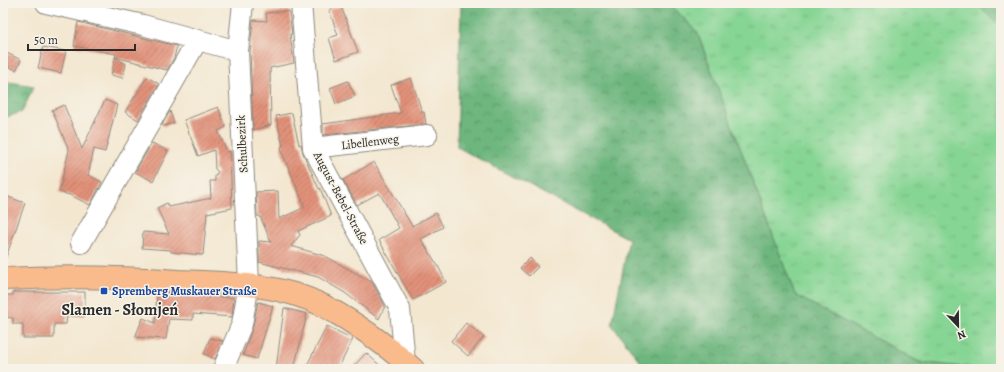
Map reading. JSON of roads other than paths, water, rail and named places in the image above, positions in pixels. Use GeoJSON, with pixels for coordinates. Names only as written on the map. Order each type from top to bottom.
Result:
{"type":"FeatureCollection","features":[{"type":"Feature","properties":{"kind":"main road"},"geometry":{"type":"LineString","coordinates":[[3,279],[82,276],[249,284],[281,290],[323,306],[363,329],[409,366]]}},
{"type":"Feature","properties":{"kind":"street"},"geometry":{"type":"LineString","coordinates":[[46,3],[142,25],[238,51]]}},
{"type":"Feature","properties":{"kind":"street","name":"Schulbezirk"},"geometry":{"type":"LineString","coordinates":[[223,369],[242,324],[249,284],[238,51],[243,3]]}},
{"type":"Feature","properties":{"kind":"street","name":"August-Bebel-Straße"},"geometry":{"type":"LineString","coordinates":[[301,3],[313,148],[400,309],[409,366]]}},
{"type":"Feature","properties":{"kind":"street"},"geometry":{"type":"LineString","coordinates":[[81,243],[198,41]]}},
{"type":"Feature","properties":{"kind":"street","name":"Libellenweg"},"geometry":{"type":"LineString","coordinates":[[313,148],[427,135]]}},
{"type":"Feature","properties":{"kind":"place","name":"Spremberg Muskauer Straße"},"geometry":{"type":"Point","coordinates":[104,291]}},
{"type":"Feature","properties":{"kind":"district","name":"Slamen - Słomjeń"},"geometry":{"type":"Point","coordinates":[120,309]}}]}
